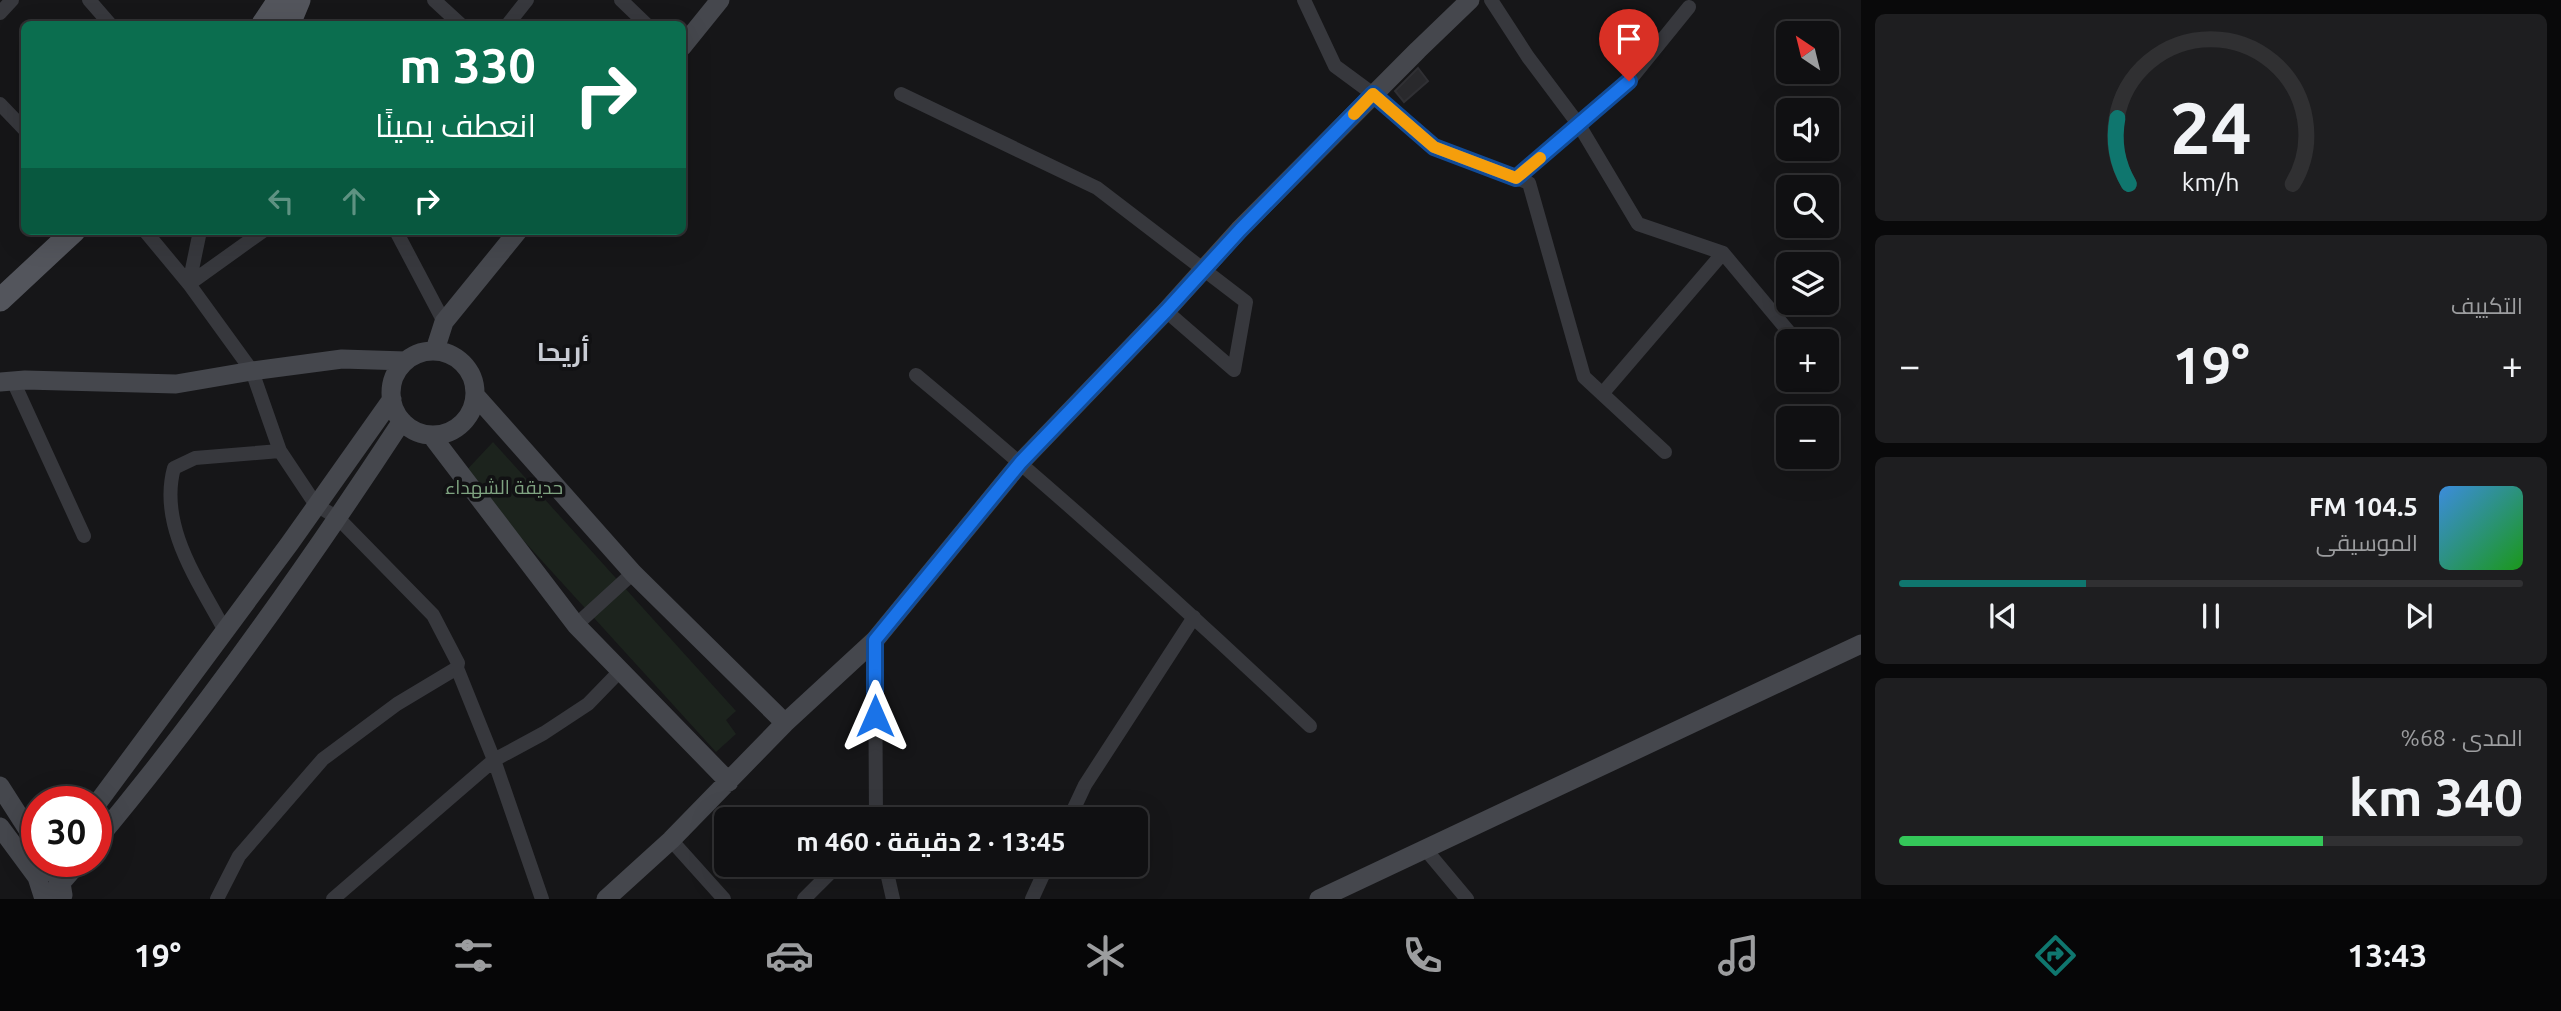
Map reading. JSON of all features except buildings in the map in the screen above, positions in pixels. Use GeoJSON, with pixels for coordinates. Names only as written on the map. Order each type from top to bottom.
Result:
{"type":"FeatureCollection","features":[{"type":"Feature","properties":{"kind":"main road"},"geometry":{"type":"LineString","coordinates":[[280,15],[299,0]]}},
{"type":"Feature","properties":{"kind":"main road"},"geometry":{"type":"LineString","coordinates":[[686,42],[720,0]]}},
{"type":"Feature","properties":{"kind":"main road"},"geometry":{"type":"LineString","coordinates":[[606,899],[671,840],[786,723],[875,640],[1021,462],[1373,94],[1470,0]]}},
{"type":"Feature","properties":{"kind":"main road"},"geometry":{"type":"LineString","coordinates":[[0,280],[47,235]]}},
{"type":"Feature","properties":{"kind":"main road"},"geometry":{"type":"LineString","coordinates":[[0,300],[70,235]]}},
{"type":"Feature","properties":{"kind":"main road"},"geometry":{"type":"LineString","coordinates":[[435,350],[444,322],[514,235]]}},
{"type":"Feature","properties":{"kind":"main road"},"geometry":{"type":"LineString","coordinates":[[435,350],[449,353],[469,370],[475,395],[473,408],[466,419],[444,434],[431,435],[419,433],[402,421],[392,399],[393,380],[406,361],[422,352],[435,350]]}},
{"type":"Feature","properties":{"kind":"main road"},"geometry":{"type":"LineString","coordinates":[[6,382],[176,384],[342,359],[406,361]]}},
{"type":"Feature","properties":{"kind":"main road"},"geometry":{"type":"LineString","coordinates":[[475,395],[633,573],[786,723]]}},
{"type":"Feature","properties":{"kind":"main road"},"geometry":{"type":"LineString","coordinates":[[110,786],[392,399]]}},
{"type":"Feature","properties":{"kind":"main road"},"geometry":{"type":"LineString","coordinates":[[112,822],[274,609],[402,421]]}},
{"type":"Feature","properties":{"kind":"main road"},"geometry":{"type":"LineString","coordinates":[[431,435],[576,625],[729,782]]}},
{"type":"Feature","properties":{"kind":"main road"},"geometry":{"type":"LineString","coordinates":[[1319,899],[1861,644]]}},
{"type":"Feature","properties":{"kind":"main road"},"geometry":{"type":"LineString","coordinates":[[0,786],[21,819]]}},
{"type":"Feature","properties":{"kind":"main road"},"geometry":{"type":"LineString","coordinates":[[2,834],[21,848]]}},
{"type":"Feature","properties":{"kind":"main road"},"geometry":{"type":"LineString","coordinates":[[46,877],[45,899],[62,891]]}},
{"type":"Feature","properties":{"kind":"street"},"geometry":{"type":"LineString","coordinates":[[0,13],[12,0]]}},
{"type":"Feature","properties":{"kind":"street"},"geometry":{"type":"LineString","coordinates":[[89,0],[107,21]]}},
{"type":"Feature","properties":{"kind":"street"},"geometry":{"type":"LineString","coordinates":[[434,0],[457,21]]}},
{"type":"Feature","properties":{"kind":"street"},"geometry":{"type":"LineString","coordinates":[[510,21],[527,0]]}},
{"type":"Feature","properties":{"kind":"street"},"geometry":{"type":"LineString","coordinates":[[621,0],[643,21]]}},
{"type":"Feature","properties":{"kind":"street"},"geometry":{"type":"LineString","coordinates":[[1304,0],[1335,66],[1373,94],[1434,147],[1529,183],[1584,377],[1665,452]]}},
{"type":"Feature","properties":{"kind":"street"},"geometry":{"type":"LineString","coordinates":[[1492,0],[1528,57],[1579,125],[1638,224],[1723,253],[1787,329]]}},
{"type":"Feature","properties":{"kind":"street"},"geometry":{"type":"LineString","coordinates":[[1516,178],[1629,81],[1689,8]]}},
{"type":"Feature","properties":{"kind":"street"},"geometry":{"type":"LineString","coordinates":[[901,93],[1097,188],[1247,302],[1234,370],[1166,311]]}},
{"type":"Feature","properties":{"kind":"street"},"geometry":{"type":"LineString","coordinates":[[0,104],[21,126]]}},
{"type":"Feature","properties":{"kind":"street"},"geometry":{"type":"LineString","coordinates":[[148,235],[189,284],[252,371],[280,451],[316,505],[338,518],[433,615],[458,663],[457,668],[494,760],[542,899]]}},
{"type":"Feature","properties":{"kind":"street"},"geometry":{"type":"LineString","coordinates":[[189,284],[199,235]]}},
{"type":"Feature","properties":{"kind":"street"},"geometry":{"type":"LineString","coordinates":[[189,284],[257,235]]}},
{"type":"Feature","properties":{"kind":"street"},"geometry":{"type":"LineString","coordinates":[[398,235],[444,322]]}},
{"type":"Feature","properties":{"kind":"street"},"geometry":{"type":"LineString","coordinates":[[1602,394],[1723,253]]}},
{"type":"Feature","properties":{"kind":"street"},"geometry":{"type":"LineString","coordinates":[[916,375],[1021,462],[1194,617],[1310,726]]}},
{"type":"Feature","properties":{"kind":"street"},"geometry":{"type":"LineString","coordinates":[[6,382],[84,536]]}},
{"type":"Feature","properties":{"kind":"street"},"geometry":{"type":"LineString","coordinates":[[225,631],[178,543],[169,484],[174,468],[195,458],[280,451]]}},
{"type":"Feature","properties":{"kind":"street"},"geometry":{"type":"LineString","coordinates":[[576,625],[633,573]]}},
{"type":"Feature","properties":{"kind":"street"},"geometry":{"type":"LineString","coordinates":[[1075,807],[1085,785],[1194,617]]}},
{"type":"Feature","properties":{"kind":"street"},"geometry":{"type":"LineString","coordinates":[[875,640],[876,807]]}},
{"type":"Feature","properties":{"kind":"street"},"geometry":{"type":"LineString","coordinates":[[217,899],[239,856],[323,759],[397,704],[457,668]]}},
{"type":"Feature","properties":{"kind":"street"},"geometry":{"type":"LineString","coordinates":[[333,899],[494,760],[544,733],[588,704],[620,671]]}},
{"type":"Feature","properties":{"kind":"street"},"geometry":{"type":"LineString","coordinates":[[671,840],[724,899]]}},
{"type":"Feature","properties":{"kind":"street"},"geometry":{"type":"LineString","coordinates":[[1426,850],[1468,899]]}},
{"type":"Feature","properties":{"kind":"street"},"geometry":{"type":"LineString","coordinates":[[804,899],[826,877]]}},
{"type":"Feature","properties":{"kind":"street"},"geometry":{"type":"LineString","coordinates":[[888,877],[893,899]]}},
{"type":"Feature","properties":{"kind":"street"},"geometry":{"type":"LineString","coordinates":[[1032,899],[1042,877]]}},
{"type":"Feature","properties":{"kind":"green space","name":"حديقة الشهداء"},"geometry":{"type":"Polygon","coordinates":[[[493,442],[736,711],[726,720],[736,734],[716,752],[463,474],[493,442]]]}},
{"type":"Feature","properties":{"kind":"slow traffic"},"geometry":{"type":"LineString","coordinates":[[1354,114],[1373,94],[1434,147],[1516,178],[1540,158]]}},
{"type":"Feature","properties":{"kind":"district","name":"أريحا"},"geometry":{"type":"Point","coordinates":[563,352]}},
{"type":"Feature","properties":{"kind":"route"},"geometry":{"type":"LineString","coordinates":[[875,716],[875,640],[1021,462],[1240,230],[1373,94],[1434,147],[1516,178],[1629,81]]}}]}
